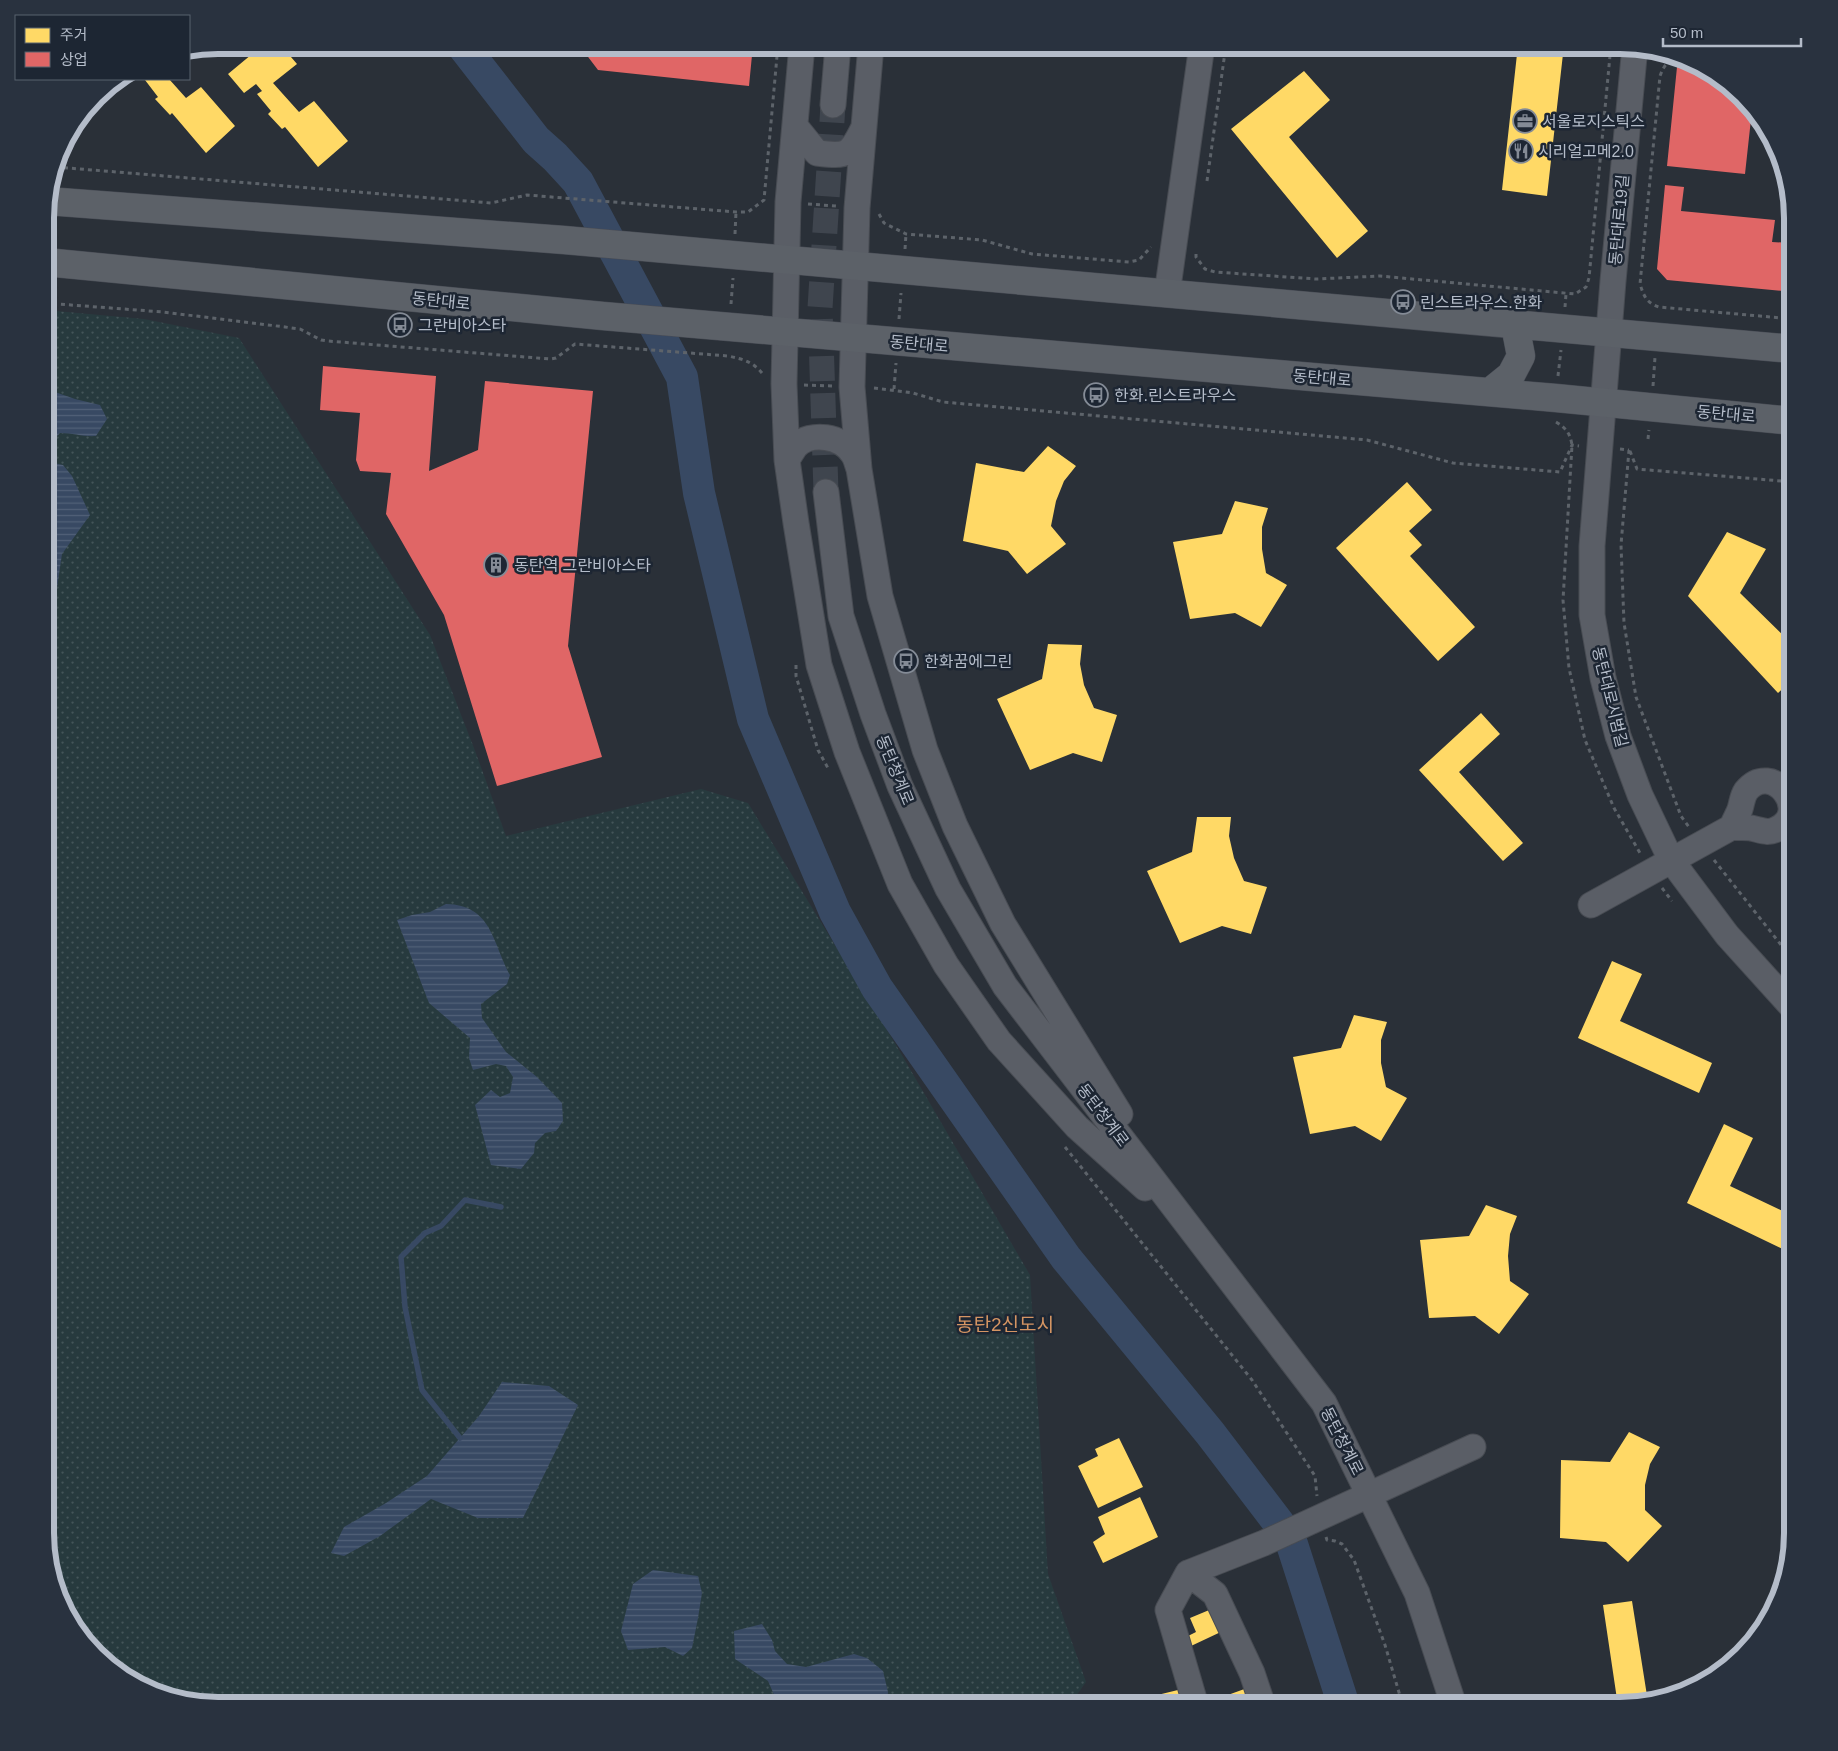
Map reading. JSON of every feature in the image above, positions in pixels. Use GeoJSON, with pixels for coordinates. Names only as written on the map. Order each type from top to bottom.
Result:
{"type":"FeatureCollection","features":[{"type":"Feature","properties":{"kind":"main road"},"geometry":{"type":"LineString","coordinates":[[55,202],[564,240],[1784,349]]}},
{"type":"Feature","properties":{"kind":"main road","name":"동탄대로"},"geometry":{"type":"LineString","coordinates":[[54,263],[602,316],[1490,392],[1784,420]]}},
{"type":"Feature","properties":{"kind":"main road"},"geometry":{"type":"LineString","coordinates":[[1490,392],[1510,375],[1521,356],[1515,325]]}},
{"type":"Feature","properties":{"kind":"street"},"geometry":{"type":"LineString","coordinates":[[801,54],[795,126],[776,201],[786,260],[784,384],[787,460],[819,665],[847,752],[900,884],[946,965],[999,1041],[1078,1127],[1192,1231]]}},
{"type":"Feature","properties":{"kind":"street"},"geometry":{"type":"LineString","coordinates":[[833,105],[837,54]]}},
{"type":"Feature","properties":{"kind":"street"},"geometry":{"type":"LineString","coordinates":[[870,54],[857,208],[852,387],[859,469],[880,596],[925,750],[955,826],[1003,924],[1192,1231]]}},
{"type":"Feature","properties":{"kind":"street"},"geometry":{"type":"LineString","coordinates":[[1167,294],[1201,54]]}},
{"type":"Feature","properties":{"kind":"street","name":"동탄대로19길"},"geometry":{"type":"LineString","coordinates":[[1610,333],[1635,55]]}},
{"type":"Feature","properties":{"kind":"street"},"geometry":{"type":"LineString","coordinates":[[795,126],[816,153],[838,156],[853,149],[864,126]]}},
{"type":"Feature","properties":{"kind":"street","name":"동탄대로시범길"},"geometry":{"type":"LineString","coordinates":[[1610,333],[1592,546],[1592,615],[1603,678],[1618,736],[1640,795],[1671,860],[1727,935],[1784,998]]}},
{"type":"Feature","properties":{"kind":"street"},"geometry":{"type":"LineString","coordinates":[[787,460],[797,445],[814,438],[830,438],[844,444],[853,453],[859,469]]}},
{"type":"Feature","properties":{"kind":"street","name":"동탄청계로"},"geometry":{"type":"LineString","coordinates":[[826,492],[841,616],[900,786],[948,889],[1005,986],[1324,1404],[1418,1593],[1451,1697]]}},
{"type":"Feature","properties":{"kind":"street"},"geometry":{"type":"LineString","coordinates":[[1591,905],[1742,821]]}},
{"type":"Feature","properties":{"kind":"street"},"geometry":{"type":"LineString","coordinates":[[1193,1697],[1168,1610],[1188,1573],[1312,1521],[1473,1447]]}},
{"type":"Feature","properties":{"kind":"street"},"geometry":{"type":"LineString","coordinates":[[1188,1573],[1215,1594],[1252,1672],[1260,1697]]}},
{"type":"Feature","properties":{"kind":"path"},"geometry":{"type":"LineString","coordinates":[[776,201],[778,54]]}},
{"type":"Feature","properties":{"kind":"path"},"geometry":{"type":"LineString","coordinates":[[1206,189],[1225,54]]}},
{"type":"Feature","properties":{"kind":"path"},"geometry":{"type":"LineString","coordinates":[[1197,248],[1196,258],[1200,264],[1205,269],[1215,272],[1316,279],[1380,276],[1566,294],[1575,294],[1582,291],[1589,278],[1610,54]]}},
{"type":"Feature","properties":{"kind":"path"},"geometry":{"type":"LineString","coordinates":[[1668,61],[1664,65],[1660,76],[1640,284],[1647,300],[1659,307],[1784,319]]}},
{"type":"Feature","properties":{"kind":"path"},"geometry":{"type":"LineString","coordinates":[[62,168],[491,203],[527,196],[736,212],[748,212],[776,201],[857,208],[877,210],[884,223],[906,234],[982,240],[1032,254],[1128,262],[1139,260],[1154,240]]}},
{"type":"Feature","properties":{"kind":"path"},"geometry":{"type":"LineString","coordinates":[[54,304],[163,312],[285,326],[300,329],[321,340],[328,341],[550,359],[556,358],[576,344],[728,356],[724,326],[734,255],[736,212]]}},
{"type":"Feature","properties":{"kind":"path"},"geometry":{"type":"LineString","coordinates":[[906,234],[894,389],[943,402],[1366,440],[1453,463],[1560,472],[1572,445]]}},
{"type":"Feature","properties":{"kind":"path"},"geometry":{"type":"LineString","coordinates":[[1556,398],[1566,294]]}},
{"type":"Feature","properties":{"kind":"path"},"geometry":{"type":"LineString","coordinates":[[1648,439],[1659,307]]}},
{"type":"Feature","properties":{"kind":"path"},"geometry":{"type":"LineString","coordinates":[[1784,481],[1637,469],[1629,450],[1621,545],[1624,623],[1636,697],[1681,816],[1784,948]]}},
{"type":"Feature","properties":{"kind":"path"},"geometry":{"type":"LineString","coordinates":[[1327,1540],[1342,1544],[1354,1560],[1385,1645],[1400,1697]]}},
{"type":"Feature","properties":{"kind":"green space"},"geometry":{"type":"Polygon","coordinates":[[[54,311],[144,319],[239,338],[430,635],[506,836],[701,789],[748,803],[896,1045],[1030,1275],[1048,1574],[1086,1682],[1075,1697],[197,1696],[155,1685],[127,1670],[102,1649],[81,1624],[66,1596],[59,1575],[54,1544],[54,311]]]}},
{"type":"Feature","properties":{"kind":"water"},"geometry":{"type":"Polygon","coordinates":[[[54,391],[75,399],[100,405],[107,419],[96,436],[60,433],[54,440],[54,391]]]}},
{"type":"Feature","properties":{"kind":"water"},"geometry":{"type":"Polygon","coordinates":[[[54,463],[63,465],[72,476],[90,515],[62,554],[54,608],[54,463]]]}},
{"type":"Feature","properties":{"kind":"water"},"geometry":{"type":"Polygon","coordinates":[[[446,904],[461,906],[473,911],[482,918],[494,938],[510,975],[507,984],[481,1004],[482,1018],[506,1052],[537,1077],[562,1103],[563,1121],[556,1131],[545,1133],[535,1143],[534,1153],[521,1169],[491,1165],[475,1105],[491,1090],[500,1097],[510,1093],[513,1077],[506,1066],[496,1064],[473,1070],[469,1058],[470,1038],[429,1003],[397,920],[430,912],[446,904]]]}},
{"type":"Feature","properties":{"kind":"water"},"geometry":{"type":"Polygon","coordinates":[[[502,1382],[549,1386],[578,1405],[523,1518],[478,1518],[431,1499],[380,1536],[344,1556],[331,1553],[344,1527],[386,1503],[427,1476],[479,1416],[502,1382]]]}},
{"type":"Feature","properties":{"kind":"water"},"geometry":{"type":"Polygon","coordinates":[[[653,1570],[698,1576],[702,1593],[698,1618],[692,1648],[683,1656],[665,1647],[628,1650],[621,1631],[633,1584],[653,1570]]]}},
{"type":"Feature","properties":{"kind":"water"},"geometry":{"type":"Polygon","coordinates":[[[762,1624],[772,1640],[775,1651],[787,1664],[806,1667],[854,1654],[867,1658],[883,1671],[888,1697],[775,1697],[768,1681],[735,1659],[734,1631],[762,1624]]]}},
{"type":"Feature","properties":{"kind":"building: 주거"},"geometry":{"type":"Polygon","coordinates":[[[252,54],[288,54],[297,64],[273,83],[299,112],[314,101],[348,141],[318,167],[285,127],[282,129],[268,114],[271,111],[257,94],[262,91],[256,84],[244,93],[228,74],[252,54]]]}},
{"type":"Feature","properties":{"kind":"building: 주거"},"geometry":{"type":"Polygon","coordinates":[[[1517,54],[1563,54],[1547,196],[1502,190],[1517,54]]]}},
{"type":"Feature","properties":{"kind":"building: 주거"},"geometry":{"type":"Polygon","coordinates":[[[1304,71],[1330,100],[1289,137],[1368,231],[1337,258],[1231,129],[1304,71]]]}},
{"type":"Feature","properties":{"kind":"building: 주거"},"geometry":{"type":"Polygon","coordinates":[[[145,80],[170,80],[186,98],[201,87],[235,126],[206,153],[172,113],[170,115],[155,99],[158,97],[145,80]]]}},
{"type":"Feature","properties":{"kind":"building: 주거"},"geometry":{"type":"Polygon","coordinates":[[[1048,446],[1076,466],[1064,481],[1056,501],[1051,526],[1066,544],[1027,574],[1008,551],[963,541],[976,463],[1024,472],[1048,446]]]}},
{"type":"Feature","properties":{"kind":"building: 주거"},"geometry":{"type":"Polygon","coordinates":[[[1407,482],[1432,510],[1409,531],[1422,545],[1410,556],[1475,627],[1438,661],[1336,548],[1407,482]]]}},
{"type":"Feature","properties":{"kind":"building: 주거"},"geometry":{"type":"Polygon","coordinates":[[[1235,501],[1268,508],[1262,527],[1262,549],[1266,573],[1287,585],[1261,627],[1235,613],[1190,619],[1173,542],[1222,534],[1235,501]]]}},
{"type":"Feature","properties":{"kind":"building: 주거"},"geometry":{"type":"Polygon","coordinates":[[[1727,532],[1766,549],[1740,593],[1784,636],[1784,687],[1778,693],[1688,596],[1727,532]]]}},
{"type":"Feature","properties":{"kind":"building: 주거"},"geometry":{"type":"Polygon","coordinates":[[[1048,644],[1082,645],[1080,664],[1084,685],[1094,708],[1117,715],[1102,762],[1073,753],[1030,770],[997,699],[1042,679],[1048,644]]]}},
{"type":"Feature","properties":{"kind":"building: 주거"},"geometry":{"type":"Polygon","coordinates":[[[1481,713],[1500,734],[1459,772],[1523,843],[1503,861],[1419,770],[1481,713]]]}},
{"type":"Feature","properties":{"kind":"building: 주거"},"geometry":{"type":"Polygon","coordinates":[[[1197,817],[1231,817],[1229,836],[1234,858],[1244,881],[1267,887],[1251,934],[1222,926],[1180,943],[1147,871],[1192,852],[1197,817]]]}},
{"type":"Feature","properties":{"kind":"building: 주거"},"geometry":{"type":"Polygon","coordinates":[[[1612,961],[1642,974],[1620,1021],[1712,1063],[1699,1093],[1578,1038],[1612,961]]]}},
{"type":"Feature","properties":{"kind":"building: 주거"},"geometry":{"type":"Polygon","coordinates":[[[1354,1015],[1387,1022],[1381,1040],[1381,1063],[1386,1087],[1407,1098],[1381,1141],[1355,1126],[1310,1134],[1293,1057],[1341,1048],[1354,1015]]]}},
{"type":"Feature","properties":{"kind":"building: 주거"},"geometry":{"type":"Polygon","coordinates":[[[1724,1124],[1753,1138],[1730,1186],[1784,1212],[1784,1250],[1687,1203],[1724,1124]]]}},
{"type":"Feature","properties":{"kind":"building: 주거"},"geometry":{"type":"Polygon","coordinates":[[[1486,1205],[1517,1216],[1510,1234],[1508,1256],[1510,1281],[1529,1294],[1499,1334],[1475,1316],[1429,1318],[1420,1240],[1469,1236],[1486,1205]]]}},
{"type":"Feature","properties":{"kind":"building: 주거"},"geometry":{"type":"Polygon","coordinates":[[[1629,1432],[1660,1447],[1650,1464],[1645,1485],[1645,1510],[1662,1526],[1628,1562],[1606,1542],[1560,1538],[1561,1460],[1610,1462],[1629,1432]]]}},
{"type":"Feature","properties":{"kind":"building: 주거"},"geometry":{"type":"Polygon","coordinates":[[[1119,1438],[1143,1487],[1098,1508],[1078,1466],[1098,1456],[1095,1449],[1119,1438]]]}},
{"type":"Feature","properties":{"kind":"building: 주거"},"geometry":{"type":"Polygon","coordinates":[[[1140,1497],[1158,1537],[1103,1563],[1093,1542],[1105,1534],[1098,1517],[1140,1497]]]}},
{"type":"Feature","properties":{"kind":"building: 주거"},"geometry":{"type":"Polygon","coordinates":[[[1632,1601],[1647,1695],[1617,1697],[1603,1605],[1632,1601]]]}},
{"type":"Feature","properties":{"kind":"building: 주거"},"geometry":{"type":"Polygon","coordinates":[[[1214,1608],[1225,1630],[1191,1646],[1186,1637],[1196,1632],[1190,1618],[1214,1608]]]}},
{"type":"Feature","properties":{"kind":"building: 주거"},"geometry":{"type":"Polygon","coordinates":[[[1250,1687],[1253,1697],[1225,1697],[1250,1687]]]}},
{"type":"Feature","properties":{"kind":"building: 주거"},"geometry":{"type":"Polygon","coordinates":[[[1182,1689],[1184,1697],[1149,1697],[1182,1689]]]}},
{"type":"Feature","properties":{"kind":"building: 상업"},"geometry":{"type":"Polygon","coordinates":[[[586,54],[752,54],[749,86],[598,70],[586,54]]]}},
{"type":"Feature","properties":{"kind":"building: 상업"},"geometry":{"type":"Polygon","coordinates":[[[1680,65],[1683,66],[1711,81],[1736,102],[1751,119],[1745,174],[1667,166],[1677,67],[1680,65]]]}},
{"type":"Feature","properties":{"kind":"building: 상업"},"geometry":{"type":"Polygon","coordinates":[[[1665,185],[1684,187],[1681,211],[1775,220],[1772,242],[1784,243],[1784,291],[1667,280],[1657,269],[1665,185]]]}},
{"type":"Feature","properties":{"kind":"building: 상업","name":"동탄역 그란비아스타"},"geometry":{"type":"Polygon","coordinates":[[[323,366],[436,376],[429,471],[478,450],[485,381],[593,391],[568,646],[602,757],[497,786],[444,615],[386,514],[391,473],[360,471],[356,460],[360,413],[320,410],[323,366]]]}},
{"type":"Feature","properties":{"kind":"waterway"},"geometry":{"type":"LineString","coordinates":[[469,54],[536,140],[578,182],[682,377],[699,493],[753,719],[835,912],[877,988],[1066,1258],[1210,1433],[1290,1538],[1341,1697]]}},
{"type":"Feature","properties":{"kind":"waterway"},"geometry":{"type":"LineString","coordinates":[[460,1438],[422,1390],[405,1307],[401,1257],[425,1233],[441,1226],[465,1200],[501,1207]]}},
{"type":"Feature","properties":{"kind":"tunnel"},"geometry":{"type":"LineString","coordinates":[[826,492],[820,308],[833,105]]}},
{"type":"Feature","properties":{"kind":"place","name":"서울로지스틱스"},"geometry":{"type":"Point","coordinates":[1525,121]}},
{"type":"Feature","properties":{"kind":"place","name":"시리얼고메2.0"},"geometry":{"type":"Point","coordinates":[1521,151]}},
{"type":"Feature","properties":{"kind":"place","name":"린스트라우스.한화"},"geometry":{"type":"Point","coordinates":[1403,302]}},
{"type":"Feature","properties":{"kind":"place","name":"그란비아스타"},"geometry":{"type":"Point","coordinates":[400,325]}},
{"type":"Feature","properties":{"kind":"place","name":"한화.린스트라우스"},"geometry":{"type":"Point","coordinates":[1096,395]}},
{"type":"Feature","properties":{"kind":"place","name":"동탄역 그란비아스타"},"geometry":{"type":"Point","coordinates":[496,565]}},
{"type":"Feature","properties":{"kind":"place","name":"한화꿈에그린"},"geometry":{"type":"Point","coordinates":[906,661]}},
{"type":"Feature","properties":{"kind":"district","name":"동탄2신도시"},"geometry":{"type":"Point","coordinates":[1005,1324]}}]}
